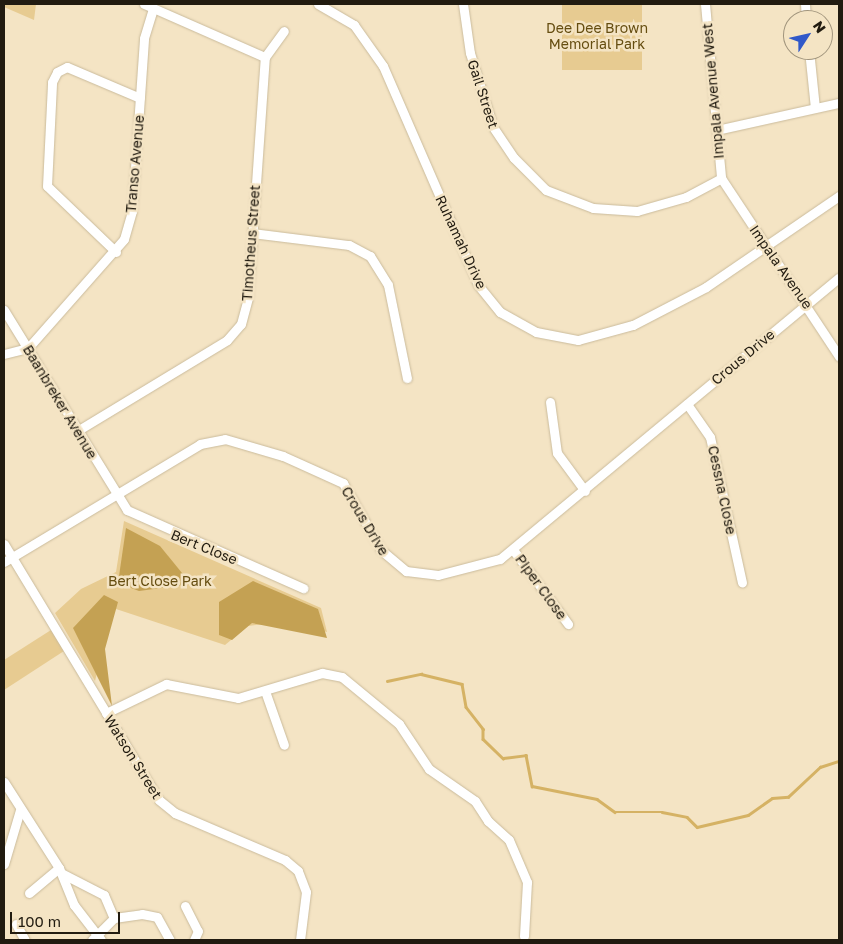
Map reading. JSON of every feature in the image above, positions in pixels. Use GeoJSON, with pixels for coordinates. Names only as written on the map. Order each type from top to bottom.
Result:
{"type":"FeatureCollection","features":[{"type":"Feature","properties":{"kind":"street"},"geometry":{"type":"LineString","coordinates":[[144,4],[265,57],[284,31]]}},
{"type":"Feature","properties":{"kind":"street","name":"Ruhamah Drive"},"geometry":{"type":"LineString","coordinates":[[318,4],[354,25],[373,49],[478,285],[514,321],[560,338],[605,335],[668,308],[766,248],[839,196]]}},
{"type":"Feature","properties":{"kind":"street","name":"Gail Street"},"geometry":{"type":"LineString","coordinates":[[463,4],[470,53],[493,126],[518,164],[546,190],[593,208],[637,211],[686,197],[721,178]]}},
{"type":"Feature","properties":{"kind":"street","name":"Impala Avenue West"},"geometry":{"type":"LineString","coordinates":[[706,4],[721,178]]}},
{"type":"Feature","properties":{"kind":"street","name":"Transo Avenue"},"geometry":{"type":"LineString","coordinates":[[28,348],[116,252],[132,211],[144,38],[153,8]]}},
{"type":"Feature","properties":{"kind":"street","name":"Timotheus Street"},"geometry":{"type":"LineString","coordinates":[[77,431],[234,333],[246,313],[265,57]]}},
{"type":"Feature","properties":{"kind":"street"},"geometry":{"type":"LineString","coordinates":[[810,60],[815,108]]}},
{"type":"Feature","properties":{"kind":"street"},"geometry":{"type":"LineString","coordinates":[[116,252],[47,186],[52,82],[57,72],[67,67],[140,98]]}},
{"type":"Feature","properties":{"kind":"street"},"geometry":{"type":"LineString","coordinates":[[717,130],[839,103]]}},
{"type":"Feature","properties":{"kind":"street","name":"Impala Avenue"},"geometry":{"type":"LineString","coordinates":[[721,178],[766,248],[807,304],[839,356]]}},
{"type":"Feature","properties":{"kind":"street"},"geometry":{"type":"LineString","coordinates":[[252,233],[349,245],[370,256],[388,285],[406,378]]}},
{"type":"Feature","properties":{"kind":"street","name":"Crous Drive"},"geometry":{"type":"LineString","coordinates":[[8,560],[200,444],[234,440],[343,482],[381,550],[406,572],[438,575],[514,551],[839,278]]}},
{"type":"Feature","properties":{"kind":"street","name":"Baanbreker Avenue"},"geometry":{"type":"LineString","coordinates":[[4,310],[116,494]]}},
{"type":"Feature","properties":{"kind":"street"},"geometry":{"type":"LineString","coordinates":[[4,354],[28,348]]}},
{"type":"Feature","properties":{"kind":"street"},"geometry":{"type":"LineString","coordinates":[[550,402],[557,453],[585,491]]}},
{"type":"Feature","properties":{"kind":"street","name":"Cessna Close"},"geometry":{"type":"LineString","coordinates":[[687,404],[708,433],[742,583]]}},
{"type":"Feature","properties":{"kind":"street","name":"Bert Close"},"geometry":{"type":"LineString","coordinates":[[116,494],[137,518],[303,588]]}},
{"type":"Feature","properties":{"kind":"street","name":"Watson Street"},"geometry":{"type":"LineString","coordinates":[[4,544],[8,560],[166,807],[295,868],[306,892],[300,940]]}},
{"type":"Feature","properties":{"kind":"street","name":"Piper Close"},"geometry":{"type":"LineString","coordinates":[[514,551],[568,624]]}},
{"type":"Feature","properties":{"kind":"street"},"geometry":{"type":"LineString","coordinates":[[106,713],[166,684],[222,697],[265,691],[312,675],[333,674],[399,724],[430,771],[475,801],[513,846],[529,894],[524,936]]}},
{"type":"Feature","properties":{"kind":"street"},"geometry":{"type":"LineString","coordinates":[[265,691],[284,745]]}},
{"type":"Feature","properties":{"kind":"street"},"geometry":{"type":"LineString","coordinates":[[4,782],[20,810],[61,871],[70,898],[96,938],[114,918],[153,915],[171,940]]}},
{"type":"Feature","properties":{"kind":"street"},"geometry":{"type":"LineString","coordinates":[[4,864],[20,810]]}},
{"type":"Feature","properties":{"kind":"street"},"geometry":{"type":"LineString","coordinates":[[29,893],[61,871]]}},
{"type":"Feature","properties":{"kind":"street"},"geometry":{"type":"LineString","coordinates":[[61,871],[104,895],[114,918]]}},
{"type":"Feature","properties":{"kind":"street"},"geometry":{"type":"LineString","coordinates":[[185,906],[198,931],[194,940]]}},
{"type":"Feature","properties":{"kind":"street"},"geometry":{"type":"LineString","coordinates":[[16,924],[25,940]]}},
{"type":"Feature","properties":{"kind":"green space"},"geometry":{"type":"Polygon","coordinates":[[[4,4],[36,4],[34,20],[4,7],[4,4]]]}},
{"type":"Feature","properties":{"kind":"green space","name":"Dee Dee Brown Memorial Park"},"geometry":{"type":"Polygon","coordinates":[[[562,4],[642,4],[642,70],[562,70],[562,4]]]}},
{"type":"Feature","properties":{"kind":"green space","name":"Bert Close Park"},"geometry":{"type":"Polygon","coordinates":[[[124,521],[321,608],[327,632],[283,622],[248,626],[225,645],[113,608],[95,681],[55,613],[81,589],[116,572],[124,521]]]}},
{"type":"Feature","properties":{"kind":"green space"},"geometry":{"type":"Polygon","coordinates":[[[126,528],[160,546],[191,584],[139,591],[118,583],[126,528]]]}},
{"type":"Feature","properties":{"kind":"green space"},"geometry":{"type":"Polygon","coordinates":[[[253,581],[318,609],[327,638],[252,623],[232,640],[219,635],[219,602],[253,581]]]}},
{"type":"Feature","properties":{"kind":"green space"},"geometry":{"type":"Polygon","coordinates":[[[104,595],[118,602],[105,649],[112,706],[73,628],[104,595]]]}},
{"type":"Feature","properties":{"kind":"green space"},"geometry":{"type":"Polygon","coordinates":[[[51,630],[64,651],[4,690],[4,660],[51,630]]]}},
{"type":"Feature","properties":{"kind":"waterway"},"geometry":{"type":"LineString","coordinates":[[387,681],[421,674],[462,684],[466,707],[483,729],[483,739],[503,758],[526,755],[532,786],[597,799],[615,812],[662,812],[687,817],[697,827],[748,815],[772,798],[788,797],[820,767],[839,761]]}}]}
